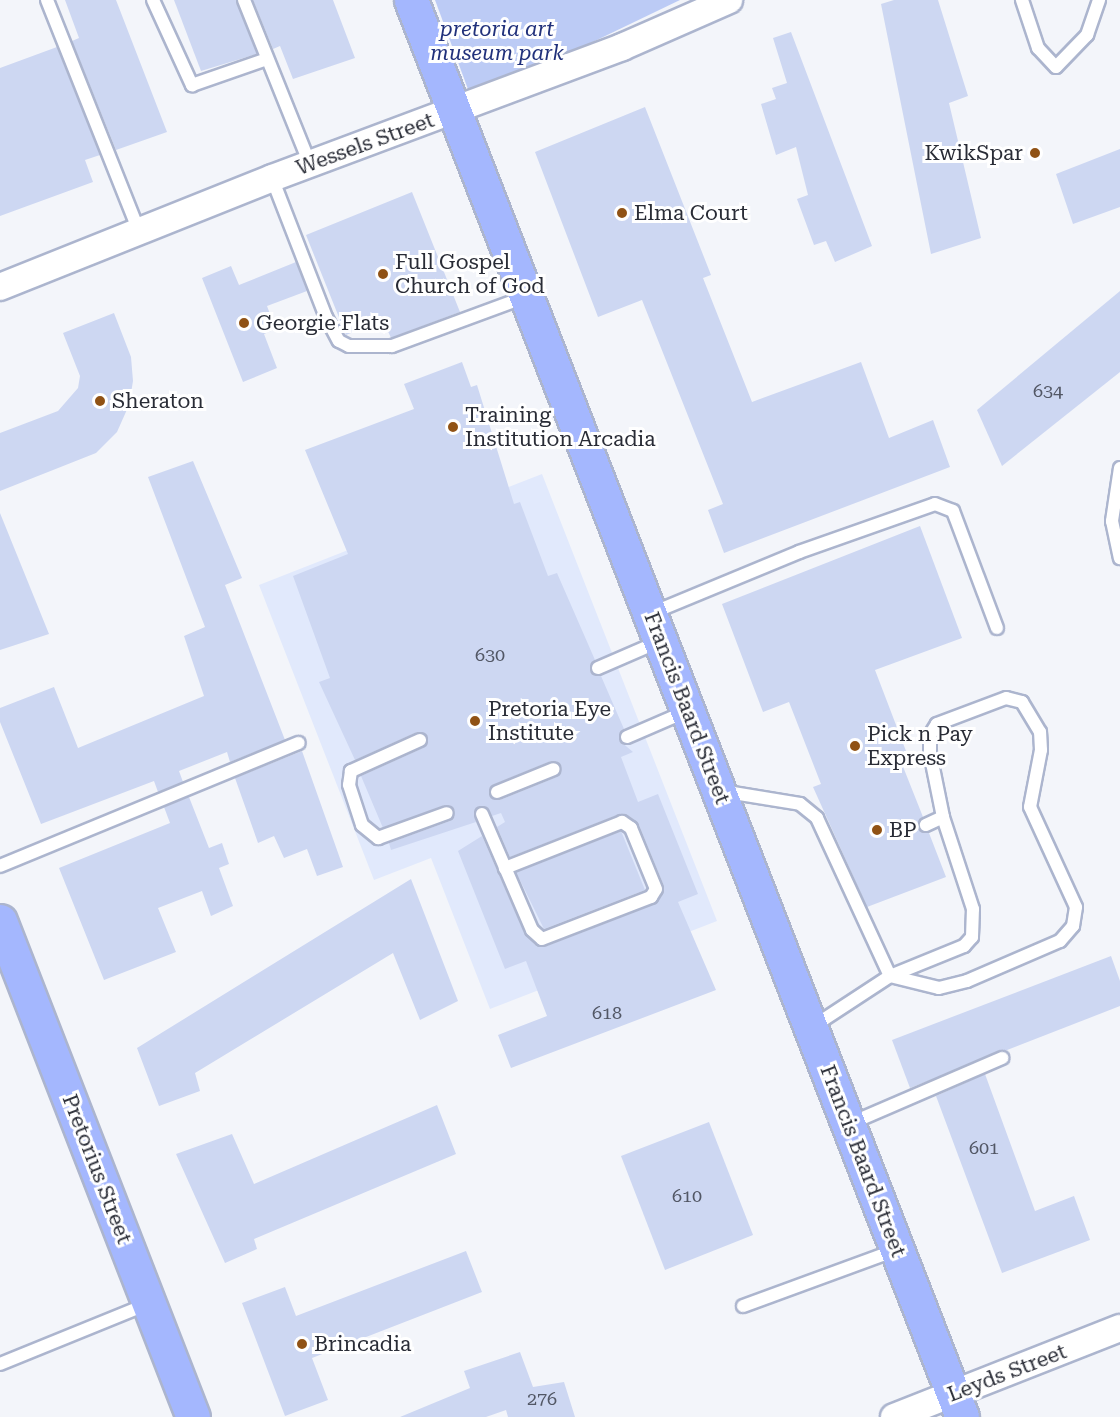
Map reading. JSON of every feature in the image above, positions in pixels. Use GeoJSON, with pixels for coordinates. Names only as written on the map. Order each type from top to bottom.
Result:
{"type":"FeatureCollection","features":[{"type":"Feature","properties":{"kind":"main road","name":"Francis Baard Street"},"geometry":{"type":"LineString","coordinates":[[411,0],[957,1406]]}},
{"type":"Feature","properties":{"kind":"main road","name":"Pretorius Street"},"geometry":{"type":"LineString","coordinates":[[0,921],[193,1417]]}},
{"type":"Feature","properties":{"kind":"street","name":"Wessels Street"},"geometry":{"type":"LineString","coordinates":[[0,287],[272,177],[453,111],[729,0]]}},
{"type":"Feature","properties":{"kind":"street","name":"Leyds Street"},"geometry":{"type":"LineString","coordinates":[[894,1417],[957,1406],[1120,1328]]}},
{"type":"Feature","properties":{"kind":"lane"},"geometry":{"type":"LineString","coordinates":[[47,0],[139,231]]}},
{"type":"Feature","properties":{"kind":"lane"},"geometry":{"type":"LineString","coordinates":[[153,0],[192,85],[267,59]]}},
{"type":"Feature","properties":{"kind":"lane"},"geometry":{"type":"LineString","coordinates":[[244,0],[310,164]]}},
{"type":"Feature","properties":{"kind":"lane"},"geometry":{"type":"LineString","coordinates":[[1022,0],[1038,48],[1056,67],[1087,35],[1099,0]]}},
{"type":"Feature","properties":{"kind":"lane"},"geometry":{"type":"LineString","coordinates":[[272,177],[326,317],[339,341],[349,346],[392,346],[526,296]]}},
{"type":"Feature","properties":{"kind":"lane"},"geometry":{"type":"LineString","coordinates":[[1120,468],[1112,521],[1120,558]]}},
{"type":"Feature","properties":{"kind":"lane"},"geometry":{"type":"LineString","coordinates":[[598,668],[656,627],[799,552],[935,504],[945,504],[953,511],[997,628]]}},
{"type":"Feature","properties":{"kind":"lane"},"geometry":{"type":"LineString","coordinates":[[811,1028],[890,976],[964,946],[972,937],[973,909],[943,817],[930,753],[930,735],[937,724],[1006,698],[1022,702],[1040,732],[1041,750],[1030,807],[1076,907],[1073,926],[1060,942],[966,981],[939,988],[890,976]]}},
{"type":"Feature","properties":{"kind":"lane"},"geometry":{"type":"LineString","coordinates":[[627,737],[688,711]]}},
{"type":"Feature","properties":{"kind":"lane"},"geometry":{"type":"LineString","coordinates":[[420,740],[351,771],[349,785],[362,825],[378,838],[447,813]]}},
{"type":"Feature","properties":{"kind":"lane"},"geometry":{"type":"LineString","coordinates":[[0,866],[299,743]]}},
{"type":"Feature","properties":{"kind":"lane"},"geometry":{"type":"LineString","coordinates":[[497,792],[554,769]]}},
{"type":"Feature","properties":{"kind":"lane"},"geometry":{"type":"LineString","coordinates":[[719,791],[800,804],[817,818],[890,976]]}},
{"type":"Feature","properties":{"kind":"lane"},"geometry":{"type":"LineString","coordinates":[[482,814],[532,930],[542,939],[651,897],[656,889],[631,828],[622,822],[506,868]]}},
{"type":"Feature","properties":{"kind":"lane"},"geometry":{"type":"LineString","coordinates":[[926,825],[943,817]]}},
{"type":"Feature","properties":{"kind":"lane"},"geometry":{"type":"LineString","coordinates":[[848,1124],[1002,1058]]}},
{"type":"Feature","properties":{"kind":"lane"},"geometry":{"type":"LineString","coordinates":[[743,1306],[897,1250]]}},
{"type":"Feature","properties":{"kind":"lane"},"geometry":{"type":"LineString","coordinates":[[0,1364],[149,1304]]}},
{"type":"Feature","properties":{"kind":"shaded area","name":"Pretoria Eye Institute"},"geometry":{"type":"Polygon","coordinates":[[[542,474],[717,921],[490,1009],[431,858],[374,880],[259,585],[542,474]]]}},
{"type":"Feature","properties":{"kind":"green space","name":"pretoria art museum park"},"geometry":{"type":"Polygon","coordinates":[[[435,0],[680,0],[472,100],[435,0]]]}},
{"type":"Feature","properties":{"kind":"building"},"geometry":{"type":"Polygon","coordinates":[[[65,0],[116,0],[167,132],[116,150],[72,41],[79,38],[65,0]]]}},
{"type":"Feature","properties":{"kind":"building"},"geometry":{"type":"Polygon","coordinates":[[[174,0],[236,0],[257,54],[201,71],[174,0]]]}},
{"type":"Feature","properties":{"kind":"building"},"geometry":{"type":"Polygon","coordinates":[[[253,0],[333,0],[355,58],[293,79],[280,46],[273,49],[253,0]]]}},
{"type":"Feature","properties":{"kind":"building"},"geometry":{"type":"Polygon","coordinates":[[[894,0],[938,0],[968,96],[949,103],[981,238],[931,254],[881,4],[894,0]]]}},
{"type":"Feature","properties":{"kind":"building"},"geometry":{"type":"Polygon","coordinates":[[[791,32],[872,246],[835,262],[826,241],[814,245],[797,199],[808,195],[796,147],[776,155],[761,104],[776,99],[772,88],[787,83],[773,38],[791,32]]]}},
{"type":"Feature","properties":{"kind":"building"},"geometry":{"type":"Polygon","coordinates":[[[57,47],[100,155],[85,160],[93,182],[0,216],[0,68],[57,47]]]}},
{"type":"Feature","properties":{"kind":"building"},"geometry":{"type":"Polygon","coordinates":[[[645,107],[711,275],[703,278],[752,402],[861,362],[889,438],[933,420],[950,467],[724,553],[708,510],[723,504],[642,300],[598,317],[535,152],[645,107]]]}},
{"type":"Feature","properties":{"kind":"building"},"geometry":{"type":"Polygon","coordinates":[[[1120,149],[1120,207],[1073,224],[1056,174],[1120,149]]]}},
{"type":"Feature","properties":{"kind":"building","name":"Full Gospel Church of God"},"geometry":{"type":"Polygon","coordinates":[[[412,192],[460,312],[391,338],[383,320],[346,335],[306,235],[412,192]]]}},
{"type":"Feature","properties":{"kind":"building","name":"Georgie Flats"},"geometry":{"type":"Polygon","coordinates":[[[296,262],[307,291],[267,306],[270,314],[265,316],[271,331],[264,334],[277,368],[243,382],[202,278],[231,266],[239,285],[296,262]]]}},
{"type":"Feature","properties":{"kind":"building"},"geometry":{"type":"Polygon","coordinates":[[[1120,291],[1120,372],[1002,466],[977,410],[1120,291]]]}},
{"type":"Feature","properties":{"kind":"building","name":"Sheraton"},"geometry":{"type":"Polygon","coordinates":[[[114,313],[131,357],[133,381],[129,405],[117,432],[96,453],[0,491],[0,433],[58,411],[78,388],[80,376],[63,333],[114,313]]]}},
{"type":"Feature","properties":{"kind":"building","name":"Pretoria Eye Institute"},"geometry":{"type":"Polygon","coordinates":[[[462,362],[471,387],[477,385],[514,504],[520,502],[548,576],[557,573],[595,660],[590,671],[601,676],[624,729],[620,741],[633,752],[621,757],[638,802],[658,794],[698,894],[678,902],[716,990],[511,1068],[498,1035],[547,1016],[526,961],[505,969],[458,851],[482,836],[525,934],[544,947],[658,901],[664,886],[639,825],[620,814],[510,857],[497,827],[505,822],[501,813],[492,816],[482,806],[474,812],[476,822],[391,850],[389,843],[450,821],[455,811],[445,805],[383,828],[361,776],[423,748],[428,737],[417,732],[355,760],[319,682],[330,678],[293,576],[348,554],[305,450],[414,409],[404,384],[462,362]],[[551,761],[493,785],[490,796],[500,800],[557,777],[561,765],[551,761]]]}},
{"type":"Feature","properties":{"kind":"building"},"geometry":{"type":"Polygon","coordinates":[[[193,461],[242,578],[225,585],[285,740],[230,762],[227,752],[179,771],[183,782],[158,792],[154,781],[41,824],[0,722],[0,708],[54,687],[78,748],[204,696],[184,636],[205,627],[148,477],[193,461]]]}},
{"type":"Feature","properties":{"kind":"building"},"geometry":{"type":"Polygon","coordinates":[[[0,513],[49,634],[0,650],[0,513]]]}},
{"type":"Feature","properties":{"kind":"building"},"geometry":{"type":"Polygon","coordinates":[[[920,526],[962,638],[875,670],[906,751],[898,754],[923,817],[918,828],[929,833],[946,877],[867,907],[813,787],[821,784],[789,702],[763,712],[722,604],[920,526]]]}},
{"type":"Feature","properties":{"kind":"building"},"geometry":{"type":"Polygon","coordinates":[[[302,751],[343,867],[317,876],[307,849],[284,858],[274,836],[258,843],[235,778],[302,751]]]}},
{"type":"Feature","properties":{"kind":"building"},"geometry":{"type":"Polygon","coordinates":[[[189,797],[209,848],[222,843],[229,864],[219,868],[233,906],[211,916],[202,891],[158,908],[176,952],[104,980],[59,868],[170,823],[164,807],[189,797]]]}},
{"type":"Feature","properties":{"kind":"building"},"geometry":{"type":"Polygon","coordinates":[[[621,831],[645,890],[544,929],[516,872],[621,831]]]}},
{"type":"Feature","properties":{"kind":"building"},"geometry":{"type":"Polygon","coordinates":[[[411,879],[458,1001],[420,1020],[393,953],[195,1073],[200,1091],[159,1106],[137,1048],[411,879]]]}},
{"type":"Feature","properties":{"kind":"building"},"geometry":{"type":"Polygon","coordinates":[[[1111,956],[1120,981],[1120,1006],[910,1088],[892,1040],[1111,956]]]}},
{"type":"Feature","properties":{"kind":"building"},"geometry":{"type":"Polygon","coordinates":[[[985,1074],[1035,1211],[1074,1196],[1090,1240],[1002,1273],[936,1096],[985,1074]]]}},
{"type":"Feature","properties":{"kind":"building"},"geometry":{"type":"Polygon","coordinates":[[[437,1105],[456,1154],[254,1239],[257,1249],[225,1263],[176,1154],[232,1134],[254,1184],[437,1105]]]}},
{"type":"Feature","properties":{"kind":"building"},"geometry":{"type":"Polygon","coordinates":[[[709,1122],[753,1235],[665,1270],[621,1156],[709,1122]]]}},
{"type":"Feature","properties":{"kind":"building","name":"Brincadia"},"geometry":{"type":"Polygon","coordinates":[[[466,1251],[482,1292],[312,1358],[328,1400],[285,1416],[242,1303],[285,1287],[296,1316],[466,1251]]]}},
{"type":"Feature","properties":{"kind":"building"},"geometry":{"type":"Polygon","coordinates":[[[520,1352],[533,1387],[564,1382],[575,1417],[508,1417],[506,1410],[486,1417],[400,1417],[470,1388],[464,1371],[520,1352]]]}},
{"type":"Feature","properties":{"kind":"place","name":"KwikSpar"},"geometry":{"type":"Point","coordinates":[1035,153]}},
{"type":"Feature","properties":{"kind":"place","name":"Elma Court"},"geometry":{"type":"Point","coordinates":[622,213]}},
{"type":"Feature","properties":{"kind":"place","name":"Full Gospel Church of God"},"geometry":{"type":"Point","coordinates":[383,274]}},
{"type":"Feature","properties":{"kind":"place","name":"Georgie Flats"},"geometry":{"type":"Point","coordinates":[244,323]}},
{"type":"Feature","properties":{"kind":"place","name":"Sheraton"},"geometry":{"type":"Point","coordinates":[100,401]}},
{"type":"Feature","properties":{"kind":"place","name":"Training Institution Arcadia"},"geometry":{"type":"Point","coordinates":[453,427]}},
{"type":"Feature","properties":{"kind":"place","name":"Pretoria Eye Institute"},"geometry":{"type":"Point","coordinates":[475,721]}},
{"type":"Feature","properties":{"kind":"place","name":"Pick n Pay Express"},"geometry":{"type":"Point","coordinates":[855,746]}},
{"type":"Feature","properties":{"kind":"place","name":"BP"},"geometry":{"type":"Point","coordinates":[877,830]}},
{"type":"Feature","properties":{"kind":"place","name":"Brincadia"},"geometry":{"type":"Point","coordinates":[302,1344]}}]}
